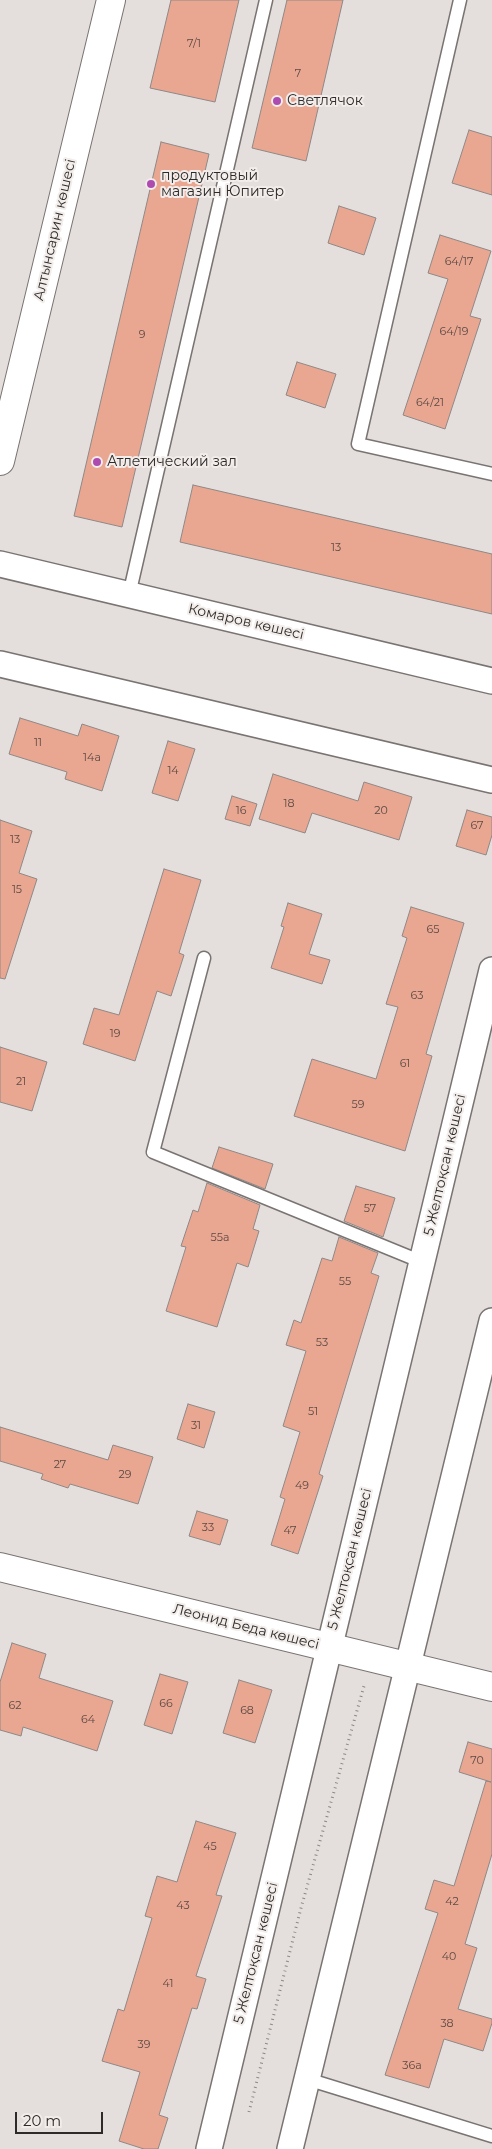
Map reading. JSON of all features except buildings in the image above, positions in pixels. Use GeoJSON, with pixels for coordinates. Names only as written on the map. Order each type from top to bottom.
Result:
{"type":"FeatureCollection","features":[{"type":"Feature","properties":{"kind":"street","name":"Алтынсарин көшесі"},"geometry":{"type":"LineString","coordinates":[[0,460],[110,0]]}},
{"type":"Feature","properties":{"kind":"street","name":"Комаров көшесі"},"geometry":{"type":"LineString","coordinates":[[0,564],[492,680]]}},
{"type":"Feature","properties":{"kind":"street"},"geometry":{"type":"LineString","coordinates":[[0,664],[492,780]]}},
{"type":"Feature","properties":{"kind":"street","name":"5 Желтоқсан көшесі"},"geometry":{"type":"LineString","coordinates":[[209,2149],[492,970]]}},
{"type":"Feature","properties":{"kind":"street"},"geometry":{"type":"LineString","coordinates":[[290,2149],[492,1321]]}},
{"type":"Feature","properties":{"kind":"street","name":"Леонид Беда көшесі"},"geometry":{"type":"LineString","coordinates":[[0,1567],[492,1688]]}},
{"type":"Feature","properties":{"kind":"lane"},"geometry":{"type":"LineString","coordinates":[[129,595],[266,0]]}},
{"type":"Feature","properties":{"kind":"lane"},"geometry":{"type":"LineString","coordinates":[[460,0],[358,444],[492,474]]}},
{"type":"Feature","properties":{"kind":"lane"},"geometry":{"type":"LineString","coordinates":[[204,958],[153,1152],[422,1262]]}},
{"type":"Feature","properties":{"kind":"lane"},"geometry":{"type":"LineString","coordinates":[[307,2079],[492,2136]]}},
{"type":"Feature","properties":{"kind":"path"},"geometry":{"type":"LineString","coordinates":[[247,2120],[301,1908],[365,1680]]}},
{"type":"Feature","properties":{"kind":"place","name":"Светлячок"},"geometry":{"type":"Point","coordinates":[277,101]}},
{"type":"Feature","properties":{"kind":"place","name":"продуктовый магазин Юпитер"},"geometry":{"type":"Point","coordinates":[151,184]}},
{"type":"Feature","properties":{"kind":"place","name":"Атлетический зал"},"geometry":{"type":"Point","coordinates":[97,462]}}]}
